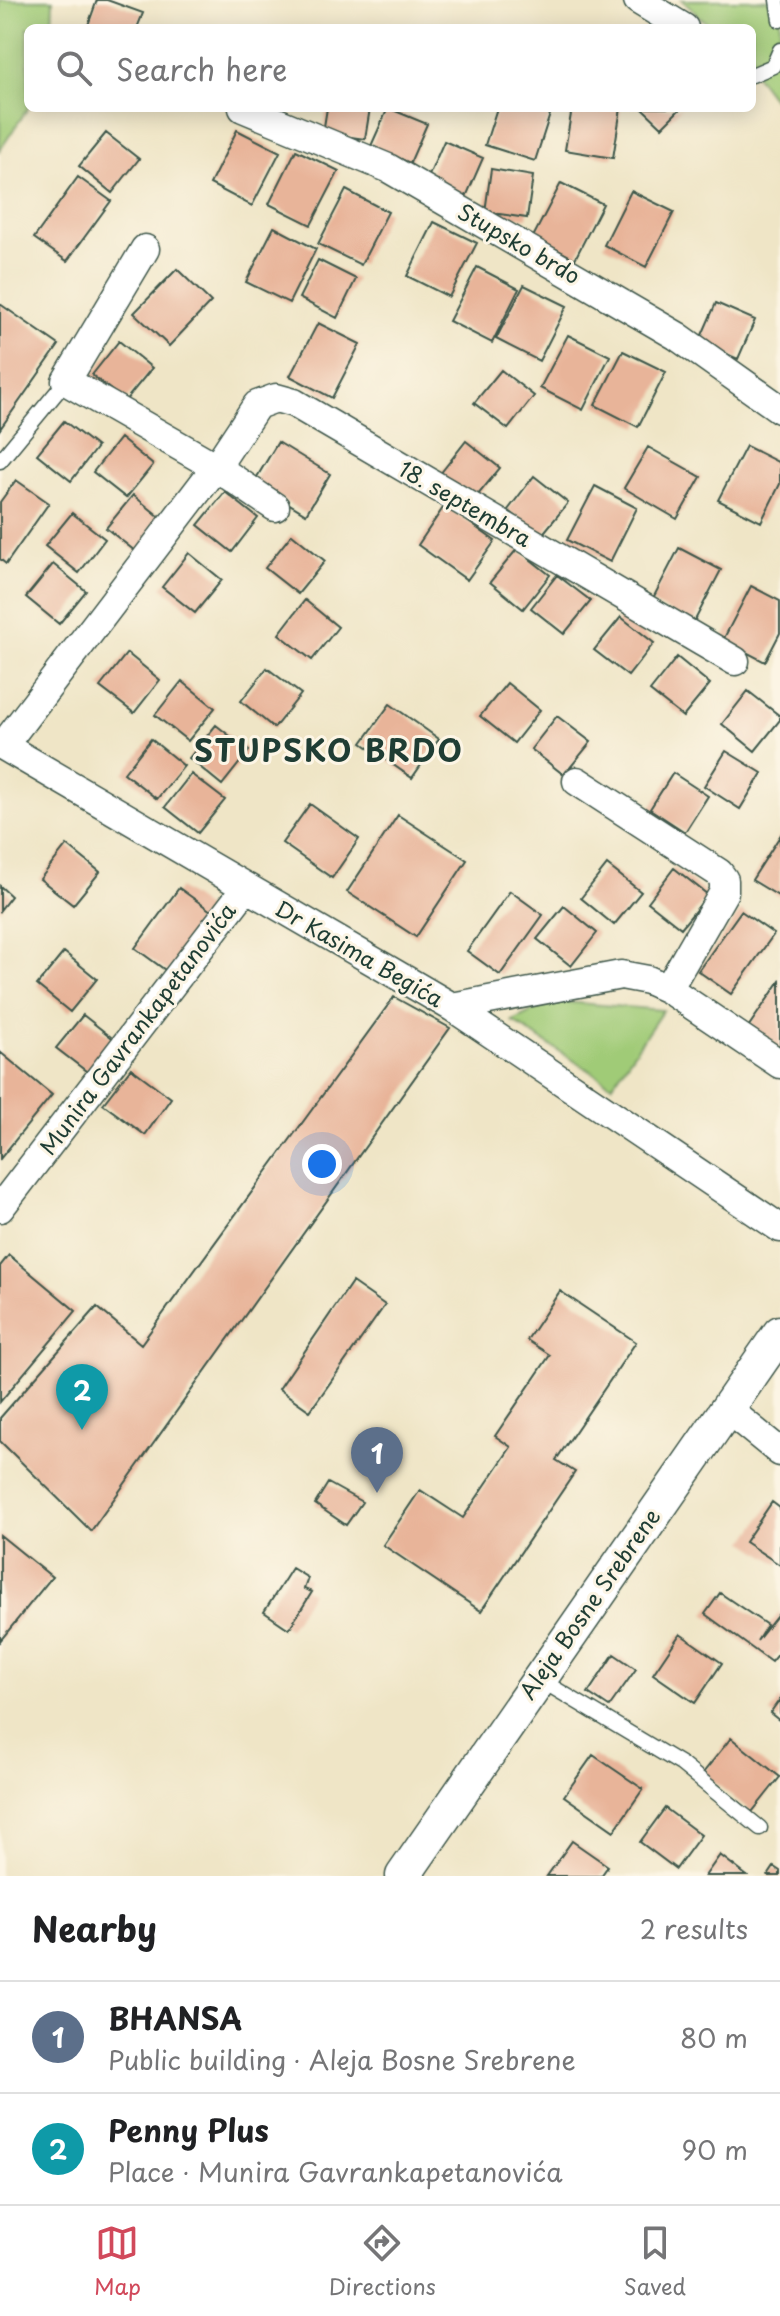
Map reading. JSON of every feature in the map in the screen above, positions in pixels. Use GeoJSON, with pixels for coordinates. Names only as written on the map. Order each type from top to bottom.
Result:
{"type":"FeatureCollection","features":[{"type":"Feature","properties":{"kind":"street"},"geometry":{"type":"LineString","coordinates":[[638,0],[677,24]]}},
{"type":"Feature","properties":{"kind":"street","name":"Stupsko brdo"},"geometry":{"type":"LineString","coordinates":[[253,112],[388,168],[677,336],[780,409]]}},
{"type":"Feature","properties":{"kind":"street"},"geometry":{"type":"LineString","coordinates":[[145,249],[66,381],[216,467],[275,507]]}},
{"type":"Feature","properties":{"kind":"street","name":"18. septembra"},"geometry":{"type":"LineString","coordinates":[[2,745],[216,467],[257,405],[276,398],[294,403],[735,661]]}},
{"type":"Feature","properties":{"kind":"street","name":"Dr Kasima Begića"},"geometry":{"type":"LineString","coordinates":[[2,745],[452,1007],[621,975],[648,980],[668,989],[780,1064]]}},
{"type":"Feature","properties":{"kind":"street"},"geometry":{"type":"LineString","coordinates":[[577,781],[719,873],[724,880],[724,892],[668,989]]}},
{"type":"Feature","properties":{"kind":"street","name":"Munira Gavrankapetanovića"},"geometry":{"type":"LineString","coordinates":[[0,1208],[246,888]]}},
{"type":"Feature","properties":{"kind":"street"},"geometry":{"type":"LineString","coordinates":[[452,1007],[780,1228]]}},
{"type":"Feature","properties":{"kind":"street","name":"Aleja Bosne Srebrene"},"geometry":{"type":"LineString","coordinates":[[403,1876],[780,1333]]}},
{"type":"Feature","properties":{"kind":"street"},"geometry":{"type":"LineString","coordinates":[[726,1408],[780,1452]]}},
{"type":"Feature","properties":{"kind":"lane"},"geometry":{"type":"LineString","coordinates":[[777,0],[780,20]]}},
{"type":"Feature","properties":{"kind":"lane"},"geometry":{"type":"LineString","coordinates":[[756,73],[773,66],[780,50]]}},
{"type":"Feature","properties":{"kind":"lane"},"geometry":{"type":"LineString","coordinates":[[0,461],[66,381]]}},
{"type":"Feature","properties":{"kind":"lane"},"geometry":{"type":"LineString","coordinates":[[538,1679],[681,1764],[760,1828]]}},
{"type":"Feature","properties":{"kind":"green space"},"geometry":{"type":"Polygon","coordinates":[[[0,0],[53,0],[52,24],[24,24],[25,112],[0,150],[0,0]]]}},
{"type":"Feature","properties":{"kind":"green space"},"geometry":{"type":"Polygon","coordinates":[[[682,0],[780,0],[780,108],[756,75],[756,24],[708,24],[682,0]]]}},
{"type":"Feature","properties":{"kind":"green space"},"geometry":{"type":"Polygon","coordinates":[[[553,1001],[663,1010],[612,1085],[512,1021],[553,1001]]]}},
{"type":"Feature","properties":{"kind":"building"},"geometry":{"type":"Polygon","coordinates":[[[97,0],[107,0],[143,13],[139,24],[88,24],[97,0]]]}},
{"type":"Feature","properties":{"kind":"building"},"geometry":{"type":"Polygon","coordinates":[[[326,112],[369,112],[365,139],[323,133],[326,112]]]}},
{"type":"Feature","properties":{"kind":"building"},"geometry":{"type":"Polygon","coordinates":[[[386,112],[398,112],[427,124],[410,163],[371,146],[386,112]]]}},
{"type":"Feature","properties":{"kind":"building"},"geometry":{"type":"Polygon","coordinates":[[[496,112],[551,112],[535,161],[485,145],[496,112]]]}},
{"type":"Feature","properties":{"kind":"building"},"geometry":{"type":"Polygon","coordinates":[[[571,112],[620,112],[613,158],[565,150],[571,112]]]}},
{"type":"Feature","properties":{"kind":"building"},"geometry":{"type":"Polygon","coordinates":[[[646,112],[677,112],[662,127],[646,112]]]}},
{"type":"Feature","properties":{"kind":"building"},"geometry":{"type":"Polygon","coordinates":[[[237,130],[280,152],[252,206],[210,184],[237,130]]]}},
{"type":"Feature","properties":{"kind":"building"},"geometry":{"type":"Polygon","coordinates":[[[106,133],[139,159],[112,193],[79,166],[106,133]]]}},
{"type":"Feature","properties":{"kind":"building"},"geometry":{"type":"Polygon","coordinates":[[[444,141],[483,158],[466,197],[427,180],[444,141]]]}},
{"type":"Feature","properties":{"kind":"building"},"geometry":{"type":"Polygon","coordinates":[[[296,150],[339,171],[311,225],[269,204],[296,150]]]}},
{"type":"Feature","properties":{"kind":"building"},"geometry":{"type":"Polygon","coordinates":[[[491,169],[533,176],[527,218],[485,212],[491,169]]]}},
{"type":"Feature","properties":{"kind":"building"},"geometry":{"type":"Polygon","coordinates":[[[78,177],[111,201],[67,261],[34,238],[78,177]]]}},
{"type":"Feature","properties":{"kind":"building"},"geometry":{"type":"Polygon","coordinates":[[[561,183],[603,204],[575,259],[533,237],[561,183]]]}},
{"type":"Feature","properties":{"kind":"building"},"geometry":{"type":"Polygon","coordinates":[[[346,190],[388,212],[361,265],[318,244],[346,190]]]}},
{"type":"Feature","properties":{"kind":"building"},"geometry":{"type":"Polygon","coordinates":[[[631,191],[674,212],[646,267],[604,245],[631,191]]]}},
{"type":"Feature","properties":{"kind":"building"},"geometry":{"type":"Polygon","coordinates":[[[434,222],[477,243],[449,297],[407,276],[434,222]]]}},
{"type":"Feature","properties":{"kind":"building"},"geometry":{"type":"Polygon","coordinates":[[[274,227],[316,249],[289,303],[246,282],[274,227]]]}},
{"type":"Feature","properties":{"kind":"building"},"geometry":{"type":"Polygon","coordinates":[[[318,260],[356,279],[337,318],[299,298],[318,260]]]}},
{"type":"Feature","properties":{"kind":"building"},"geometry":{"type":"Polygon","coordinates":[[[477,267],[519,289],[492,343],[449,321],[477,267]]]}},
{"type":"Feature","properties":{"kind":"building"},"geometry":{"type":"Polygon","coordinates":[[[177,269],[211,302],[169,346],[134,313],[177,269]]]}},
{"type":"Feature","properties":{"kind":"building"},"geometry":{"type":"Polygon","coordinates":[[[524,285],[567,306],[539,361],[496,339],[524,285]]]}},
{"type":"Feature","properties":{"kind":"building"},"geometry":{"type":"Polygon","coordinates":[[[716,303],[755,320],[738,359],[699,342],[716,303]]]}},
{"type":"Feature","properties":{"kind":"building"},"geometry":{"type":"Polygon","coordinates":[[[0,304],[59,345],[0,429],[0,304]]]}},
{"type":"Feature","properties":{"kind":"building"},"geometry":{"type":"Polygon","coordinates":[[[318,323],[360,344],[332,398],[290,376],[318,323]]]}},
{"type":"Feature","properties":{"kind":"building"},"geometry":{"type":"Polygon","coordinates":[[[568,335],[610,356],[583,410],[540,388],[568,335]]]}},
{"type":"Feature","properties":{"kind":"building"},"geometry":{"type":"Polygon","coordinates":[[[119,341],[152,368],[125,401],[92,375],[119,341]]]}},
{"type":"Feature","properties":{"kind":"building"},"geometry":{"type":"Polygon","coordinates":[[[623,351],[666,372],[638,427],[595,405],[623,351]]]}},
{"type":"Feature","properties":{"kind":"building"},"geometry":{"type":"Polygon","coordinates":[[[501,370],[534,396],[508,429],[474,403],[501,370]]]}},
{"type":"Feature","properties":{"kind":"building"},"geometry":{"type":"Polygon","coordinates":[[[64,421],[97,447],[71,481],[37,454],[64,421]]]}},
{"type":"Feature","properties":{"kind":"building"},"geometry":{"type":"Polygon","coordinates":[[[120,438],[153,465],[126,498],[93,472],[120,438]]]}},
{"type":"Feature","properties":{"kind":"building"},"geometry":{"type":"Polygon","coordinates":[[[466,441],[500,468],[473,501],[440,474],[466,441]]]}},
{"type":"Feature","properties":{"kind":"building"},"geometry":{"type":"Polygon","coordinates":[[[278,442],[330,474],[306,514],[254,482],[278,442]]]}},
{"type":"Feature","properties":{"kind":"building"},"geometry":{"type":"Polygon","coordinates":[[[746,446],[780,463],[780,484],[761,522],[718,500],[746,446]]]}},
{"type":"Feature","properties":{"kind":"building"},"geometry":{"type":"Polygon","coordinates":[[[648,447],[701,477],[677,519],[624,488],[648,447]]]}},
{"type":"Feature","properties":{"kind":"building"},"geometry":{"type":"Polygon","coordinates":[[[534,476],[568,503],[541,536],[508,510],[534,476]]]}},
{"type":"Feature","properties":{"kind":"building"},"geometry":{"type":"Polygon","coordinates":[[[16,480],[49,503],[6,564],[0,559],[0,502],[16,480]]]}},
{"type":"Feature","properties":{"kind":"building"},"geometry":{"type":"Polygon","coordinates":[[[595,486],[637,508],[610,562],[567,540],[595,486]]]}},
{"type":"Feature","properties":{"kind":"building"},"geometry":{"type":"Polygon","coordinates":[[[225,492],[258,518],[232,552],[198,525],[225,492]]]}},
{"type":"Feature","properties":{"kind":"building"},"geometry":{"type":"Polygon","coordinates":[[[133,495],[166,522],[140,555],[106,528],[133,495]]]}},
{"type":"Feature","properties":{"kind":"building"},"geometry":{"type":"Polygon","coordinates":[[[445,505],[495,541],[467,580],[418,545],[445,505]]]}},
{"type":"Feature","properties":{"kind":"building"},"geometry":{"type":"Polygon","coordinates":[[[72,513],[105,539],[79,573],[45,546],[72,513]]]}},
{"type":"Feature","properties":{"kind":"building"},"geometry":{"type":"Polygon","coordinates":[[[292,534],[325,561],[298,594],[265,568],[292,534]]]}},
{"type":"Feature","properties":{"kind":"building"},"geometry":{"type":"Polygon","coordinates":[[[679,548],[721,570],[693,624],[651,602],[679,548]]]}},
{"type":"Feature","properties":{"kind":"building"},"geometry":{"type":"Polygon","coordinates":[[[517,549],[550,575],[523,609],[490,582],[517,549]]]}},
{"type":"Feature","properties":{"kind":"building"},"geometry":{"type":"Polygon","coordinates":[[[189,553],[222,580],[195,613],[162,587],[189,553]]]}},
{"type":"Feature","properties":{"kind":"building"},"geometry":{"type":"Polygon","coordinates":[[[53,564],[86,591],[59,624],[26,597],[53,564]]]}},
{"type":"Feature","properties":{"kind":"building"},"geometry":{"type":"Polygon","coordinates":[[[557,575],[591,601],[564,634],[531,608],[557,575]]]}},
{"type":"Feature","properties":{"kind":"building"},"geometry":{"type":"Polygon","coordinates":[[[751,586],[780,601],[780,633],[765,662],[723,640],[751,586]]]}},
{"type":"Feature","properties":{"kind":"building"},"geometry":{"type":"Polygon","coordinates":[[[305,600],[338,627],[312,660],[279,634],[305,600]]]}},
{"type":"Feature","properties":{"kind":"building"},"geometry":{"type":"Polygon","coordinates":[[[621,617],[654,643],[628,676],[594,650],[621,617]]]}},
{"type":"Feature","properties":{"kind":"building"},"geometry":{"type":"Polygon","coordinates":[[[127,653],[160,680],[134,713],[100,687],[127,653]]]}},
{"type":"Feature","properties":{"kind":"building"},"geometry":{"type":"Polygon","coordinates":[[[677,657],[710,684],[683,717],[650,691],[677,657]]]}},
{"type":"Feature","properties":{"kind":"building"},"geometry":{"type":"Polygon","coordinates":[[[267,668],[301,694],[274,728],[241,701],[267,668]]]}},
{"type":"Feature","properties":{"kind":"building"},"geometry":{"type":"Polygon","coordinates":[[[182,681],[215,708],[188,741],[155,715],[182,681]]]}},
{"type":"Feature","properties":{"kind":"building"},"geometry":{"type":"Polygon","coordinates":[[[507,683],[540,710],[514,743],[480,716],[507,683]]]}},
{"type":"Feature","properties":{"kind":"building"},"geometry":{"type":"Polygon","coordinates":[[[748,691],[780,716],[755,751],[722,724],[748,691]]]}},
{"type":"Feature","properties":{"kind":"building"},"geometry":{"type":"Polygon","coordinates":[[[390,704],[439,739],[412,778],[362,743],[390,704]]]}},
{"type":"Feature","properties":{"kind":"building"},"geometry":{"type":"Polygon","coordinates":[[[557,716],[591,742],[564,775],[531,749],[557,716]]]}},
{"type":"Feature","properties":{"kind":"building"},"geometry":{"type":"Polygon","coordinates":[[[216,725],[249,751],[222,785],[189,758],[216,725]]]}},
{"type":"Feature","properties":{"kind":"building"},"geometry":{"type":"Polygon","coordinates":[[[151,739],[184,766],[157,799],[124,773],[151,739]]]}},
{"type":"Feature","properties":{"kind":"building"},"geometry":{"type":"Polygon","coordinates":[[[726,751],[762,773],[740,809],[704,786],[726,751]]]}},
{"type":"Feature","properties":{"kind":"building"},"geometry":{"type":"Polygon","coordinates":[[[673,773],[708,796],[685,832],[650,809],[673,773]]]}},
{"type":"Feature","properties":{"kind":"building"},"geometry":{"type":"Polygon","coordinates":[[[191,774],[225,800],[198,833],[165,807],[191,774]]]}},
{"type":"Feature","properties":{"kind":"building"},"geometry":{"type":"Polygon","coordinates":[[[310,804],[359,839],[332,878],[282,843],[310,804]]]}},
{"type":"Feature","properties":{"kind":"building"},"geometry":{"type":"Polygon","coordinates":[[[398,815],[467,860],[416,937],[347,892],[398,815]]]}},
{"type":"Feature","properties":{"kind":"building"},"geometry":{"type":"Polygon","coordinates":[[[780,836],[780,897],[752,880],[780,836]]]}},
{"type":"Feature","properties":{"kind":"building"},"geometry":{"type":"Polygon","coordinates":[[[67,845],[100,872],[73,905],[40,879],[67,845]]]}},
{"type":"Feature","properties":{"kind":"building"},"geometry":{"type":"Polygon","coordinates":[[[607,865],[641,892],[614,925],[581,898],[607,865]]]}},
{"type":"Feature","properties":{"kind":"building"},"geometry":{"type":"Polygon","coordinates":[[[674,868],[708,895],[681,928],[648,902],[674,868]]]}},
{"type":"Feature","properties":{"kind":"building"},"geometry":{"type":"Polygon","coordinates":[[[0,886],[11,896],[0,910],[0,886]]]}},
{"type":"Feature","properties":{"kind":"building"},"geometry":{"type":"Polygon","coordinates":[[[179,888],[211,911],[168,972],[135,948],[179,888]]]}},
{"type":"Feature","properties":{"kind":"building"},"geometry":{"type":"Polygon","coordinates":[[[510,891],[543,915],[500,975],[467,951],[510,891]]]}},
{"type":"Feature","properties":{"kind":"building"},"geometry":{"type":"Polygon","coordinates":[[[564,906],[597,933],[571,966],[537,939],[564,906]]]}},
{"type":"Feature","properties":{"kind":"building"},"geometry":{"type":"Polygon","coordinates":[[[741,911],[774,934],[731,994],[698,971],[741,911]]]}},
{"type":"Feature","properties":{"kind":"building"},"geometry":{"type":"Polygon","coordinates":[[[64,952],[97,979],[70,1012],[37,985],[64,952]]]}},
{"type":"Feature","properties":{"kind":"building"},"geometry":{"type":"Polygon","coordinates":[[[780,981],[780,1058],[744,1033],[780,981]]]}},
{"type":"Feature","properties":{"kind":"building"},"geometry":{"type":"Polygon","coordinates":[[[394,997],[450,1028],[91,1531],[0,1441],[0,1418],[97,1307],[141,1344],[394,997]]]}},
{"type":"Feature","properties":{"kind":"building"},"geometry":{"type":"Polygon","coordinates":[[[83,1015],[116,1041],[90,1074],[56,1048],[83,1015]]]}},
{"type":"Feature","properties":{"kind":"building"},"geometry":{"type":"Polygon","coordinates":[[[0,1052],[52,1095],[0,1159],[0,1052]]]}},
{"type":"Feature","properties":{"kind":"building"},"geometry":{"type":"Polygon","coordinates":[[[131,1068],[171,1098],[145,1135],[103,1104],[131,1068]]]}},
{"type":"Feature","properties":{"kind":"building"},"geometry":{"type":"Polygon","coordinates":[[[9,1255],[76,1311],[0,1402],[0,1266],[9,1255]]]}},
{"type":"Feature","properties":{"kind":"building"},"geometry":{"type":"Polygon","coordinates":[[[352,1282],[385,1305],[310,1411],[279,1389],[352,1282]]]}},
{"type":"Feature","properties":{"kind":"building"},"geometry":{"type":"Polygon","coordinates":[[[560,1291],[636,1342],[556,1460],[575,1472],[481,1611],[383,1545],[420,1490],[463,1518],[511,1447],[495,1436],[550,1355],[527,1340],[560,1291]]]}},
{"type":"Feature","properties":{"kind":"building"},"geometry":{"type":"Polygon","coordinates":[[[328,1483],[362,1502],[346,1525],[315,1504],[328,1483]]]}},
{"type":"Feature","properties":{"kind":"building"},"geometry":{"type":"Polygon","coordinates":[[[772,1502],[780,1508],[780,1565],[745,1542],[772,1502]]]}},
{"type":"Feature","properties":{"kind":"building"},"geometry":{"type":"Polygon","coordinates":[[[0,1535],[52,1577],[0,1641],[0,1535]]]}},
{"type":"Feature","properties":{"kind":"building"},"geometry":{"type":"Polygon","coordinates":[[[292,1568],[308,1578],[304,1589],[312,1592],[289,1629],[264,1612],[292,1568]]]}},
{"type":"Feature","properties":{"kind":"building"},"geometry":{"type":"Polygon","coordinates":[[[720,1593],[767,1625],[757,1641],[780,1612],[780,1651],[771,1662],[705,1614],[720,1593]]]}},
{"type":"Feature","properties":{"kind":"building"},"geometry":{"type":"Polygon","coordinates":[[[680,1634],[722,1663],[695,1703],[653,1674],[680,1634]]]}},
{"type":"Feature","properties":{"kind":"building"},"geometry":{"type":"Polygon","coordinates":[[[614,1654],[636,1669],[609,1707],[588,1693],[614,1654]]]}},
{"type":"Feature","properties":{"kind":"building"},"geometry":{"type":"Polygon","coordinates":[[[780,1699],[780,1721],[770,1713],[780,1699]]]}},
{"type":"Feature","properties":{"kind":"building"},"geometry":{"type":"Polygon","coordinates":[[[731,1738],[780,1777],[752,1812],[703,1773],[731,1738]]]}},
{"type":"Feature","properties":{"kind":"building"},"geometry":{"type":"Polygon","coordinates":[[[593,1755],[643,1789],[614,1831],[564,1796],[593,1755]]]}},
{"type":"Feature","properties":{"kind":"building"},"geometry":{"type":"Polygon","coordinates":[[[665,1808],[701,1835],[676,1869],[640,1842],[665,1808]]]}},
{"type":"Feature","properties":{"kind":"building"},"geometry":{"type":"Polygon","coordinates":[[[572,1841],[608,1866],[601,1876],[547,1876],[572,1841]]]}},
{"type":"Feature","properties":{"kind":"building"},"geometry":{"type":"Polygon","coordinates":[[[720,1855],[747,1876],[705,1876],[720,1855]]]}},
{"type":"Feature","properties":{"kind":"building"},"geometry":{"type":"Polygon","coordinates":[[[774,1867],[780,1871],[780,1876],[768,1876],[774,1867]]]}},
{"type":"Feature","properties":{"kind":"place","name":"Penny Plus"},"geometry":{"type":"Point","coordinates":[82,1430]}},
{"type":"Feature","properties":{"kind":"place","name":"BHANSA"},"geometry":{"type":"Point","coordinates":[377,1493]}},
{"type":"Feature","properties":{"kind":"district","name":"STUPSKO BRDO"},"geometry":{"type":"Point","coordinates":[329,752]}}]}
